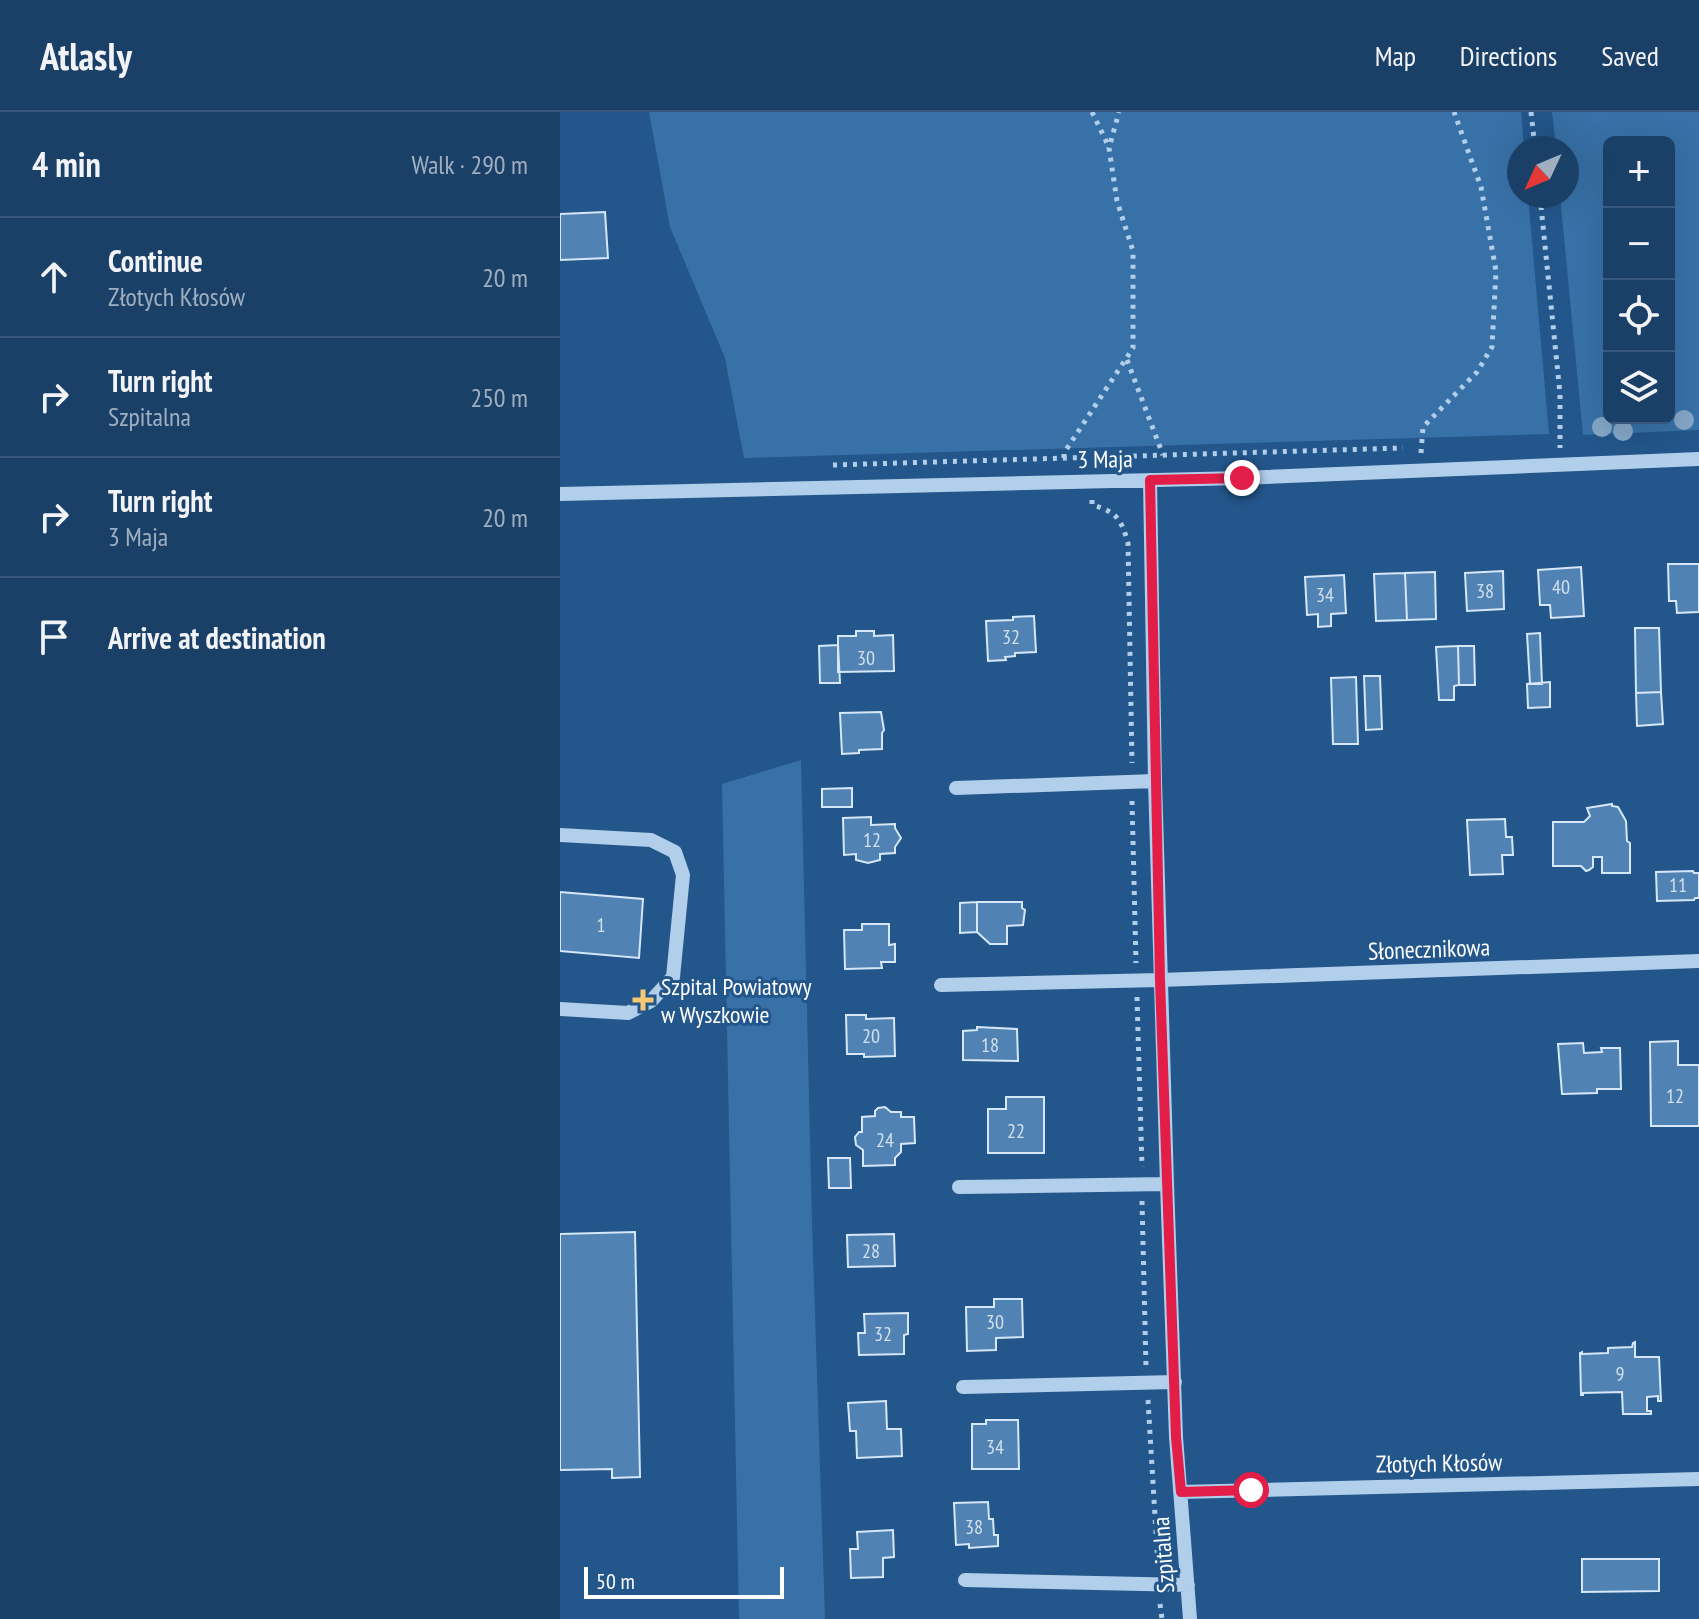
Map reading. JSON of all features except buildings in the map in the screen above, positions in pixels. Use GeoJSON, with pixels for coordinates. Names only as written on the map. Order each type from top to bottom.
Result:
{"type":"FeatureCollection","features":[{"type":"Feature","properties":{"kind":"street","name":"3 Maja"},"geometry":{"type":"LineString","coordinates":[[560,494],[1156,480],[1699,459]]}},
{"type":"Feature","properties":{"kind":"street","name":"Szpitalna"},"geometry":{"type":"LineString","coordinates":[[1156,480],[1155,781],[1160,980],[1176,1437],[1190,1619]]}},
{"type":"Feature","properties":{"kind":"street"},"geometry":{"type":"LineString","coordinates":[[956,788],[1155,781]]}},
{"type":"Feature","properties":{"kind":"street"},"geometry":{"type":"LineString","coordinates":[[560,835],[651,840],[675,852],[683,875],[673,977],[651,1001],[628,1013],[560,1009]]}},
{"type":"Feature","properties":{"kind":"street","name":"Słonecznikowa"},"geometry":{"type":"LineString","coordinates":[[941,985],[1699,961]]}},
{"type":"Feature","properties":{"kind":"street"},"geometry":{"type":"LineString","coordinates":[[959,1187],[1167,1184]]}},
{"type":"Feature","properties":{"kind":"street"},"geometry":{"type":"LineString","coordinates":[[963,1387],[1175,1382]]}},
{"type":"Feature","properties":{"kind":"street","name":"Złotych Kłosów"},"geometry":{"type":"LineString","coordinates":[[1181,1492],[1699,1479]]}},
{"type":"Feature","properties":{"kind":"street"},"geometry":{"type":"LineString","coordinates":[[965,1580],[1188,1585]]}},
{"type":"Feature","properties":{"kind":"path"},"geometry":{"type":"LineString","coordinates":[[1065,482],[1064,453],[1133,348],[1133,251],[1117,201],[1109,148],[1092,112]]}},
{"type":"Feature","properties":{"kind":"path"},"geometry":{"type":"LineString","coordinates":[[1109,148],[1119,112]]}},
{"type":"Feature","properties":{"kind":"path"},"geometry":{"type":"LineString","coordinates":[[1418,470],[1423,427],[1477,372],[1492,347],[1496,271],[1481,187],[1454,112]]}},
{"type":"Feature","properties":{"kind":"path"},"geometry":{"type":"LineString","coordinates":[[1531,112],[1534,136]]}},
{"type":"Feature","properties":{"kind":"path"},"geometry":{"type":"LineString","coordinates":[[1541,208],[1560,394],[1563,444],[1560,465]]}},
{"type":"Feature","properties":{"kind":"path"},"geometry":{"type":"LineString","coordinates":[[1126,359],[1163,455],[1156,480]]}},
{"type":"Feature","properties":{"kind":"path"},"geometry":{"type":"LineString","coordinates":[[828,465],[1422,448]]}},
{"type":"Feature","properties":{"kind":"path"},"geometry":{"type":"LineString","coordinates":[[1092,505],[1105,509],[1121,521],[1128,543],[1147,1382],[1162,1619]]}},
{"type":"Feature","properties":{"kind":"shaded area"},"geometry":{"type":"Polygon","coordinates":[[[649,112],[1521,112],[1523,136],[1507,136],[1507,208],[1529,208],[1549,434],[744,458],[725,358],[670,227],[649,112]]]}},
{"type":"Feature","properties":{"kind":"shaded area"},"geometry":{"type":"Polygon","coordinates":[[[1552,112],[1699,112],[1699,430],[1583,435],[1561,208],[1579,208],[1579,136],[1555,136],[1552,112]]]}},
{"type":"Feature","properties":{"kind":"shaded area"},"geometry":{"type":"Polygon","coordinates":[[[801,760],[825,1619],[739,1619],[722,784],[801,760]]]}},
{"type":"Feature","properties":{"kind":"place","name":"Szpital Powiatowy w Wyszkowie"},"geometry":{"type":"Point","coordinates":[643,1000]}},
{"type":"Feature","properties":{"kind":"route"},"geometry":{"type":"LineString","coordinates":[[1242,478],[1150,480],[1160,980],[1176,1437],[1181,1492],[1251,1490]]}}]}
